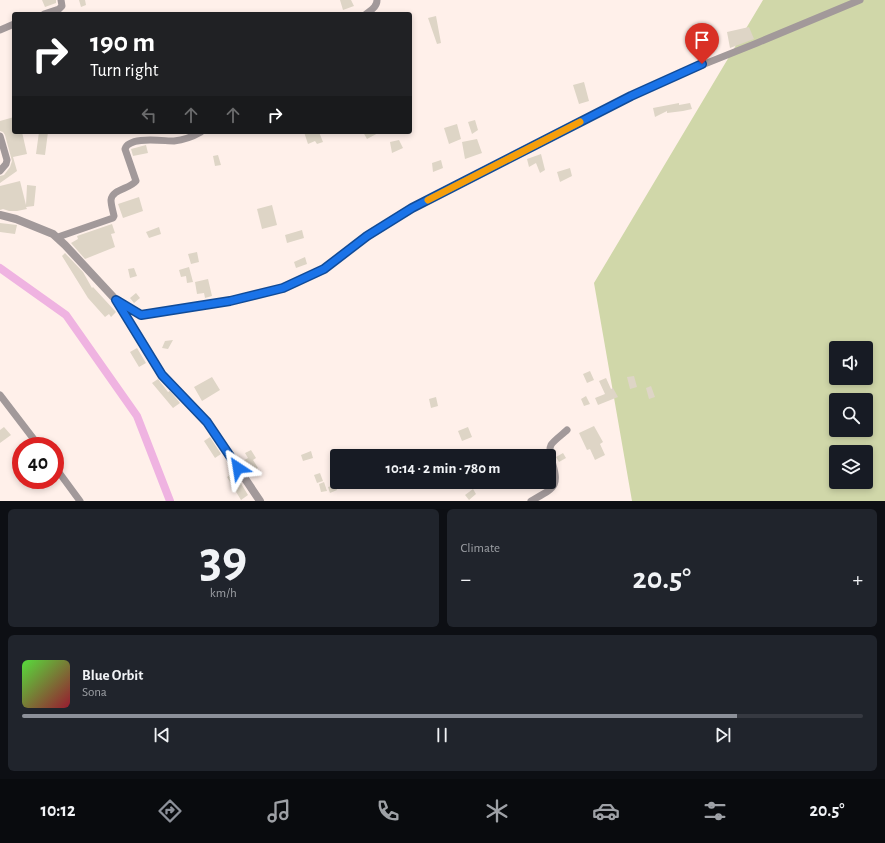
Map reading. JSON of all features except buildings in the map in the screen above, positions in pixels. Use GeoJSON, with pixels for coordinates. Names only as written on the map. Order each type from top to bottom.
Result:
{"type":"FeatureCollection","features":[{"type":"Feature","properties":{"kind":"street"},"geometry":{"type":"LineString","coordinates":[[50,12],[59,9],[62,6],[61,0]]}},
{"type":"Feature","properties":{"kind":"street"},"geometry":{"type":"LineString","coordinates":[[368,12],[377,4],[377,0]]}},
{"type":"Feature","properties":{"kind":"street"},"geometry":{"type":"LineString","coordinates":[[116,300],[141,315],[230,301],[283,288],[324,269],[367,236],[412,208],[631,96],[702,64],[860,0]]}},
{"type":"Feature","properties":{"kind":"street"},"geometry":{"type":"LineString","coordinates":[[0,30],[12,25]]}},
{"type":"Feature","properties":{"kind":"street"},"geometry":{"type":"LineString","coordinates":[[58,238],[113,218],[114,216],[111,199],[116,192],[133,185],[136,181],[125,149],[126,146],[130,143],[148,140],[176,140],[195,134]]}},
{"type":"Feature","properties":{"kind":"street"},"geometry":{"type":"LineString","coordinates":[[0,136],[6,164],[0,171]]}},
{"type":"Feature","properties":{"kind":"street"},"geometry":{"type":"LineString","coordinates":[[0,215],[16,219],[53,234],[116,300],[162,375],[207,422],[260,501]]}},
{"type":"Feature","properties":{"kind":"street"},"geometry":{"type":"LineString","coordinates":[[0,395],[32,437]]}},
{"type":"Feature","properties":{"kind":"street"},"geometry":{"type":"LineString","coordinates":[[531,501],[551,489],[555,483],[556,475],[549,453],[551,445],[567,430]]}},
{"type":"Feature","properties":{"kind":"street"},"geometry":{"type":"LineString","coordinates":[[64,479],[80,501]]}},
{"type":"Feature","properties":{"kind":"green space"},"geometry":{"type":"Polygon","coordinates":[[[763,0],[885,0],[885,501],[632,501],[594,283],[763,0]]]}},
{"type":"Feature","properties":{"kind":"waterway"},"geometry":{"type":"LineString","coordinates":[[0,268],[66,315],[137,416],[170,501]]}},
{"type":"Feature","properties":{"kind":"slow traffic"},"geometry":{"type":"LineString","coordinates":[[428,200],[580,122]]}},
{"type":"Feature","properties":{"kind":"route"},"geometry":{"type":"LineString","coordinates":[[238,468],[207,422],[162,375],[116,300],[141,315],[230,301],[283,288],[324,269],[367,236],[412,208],[631,96],[702,64]]}}]}
